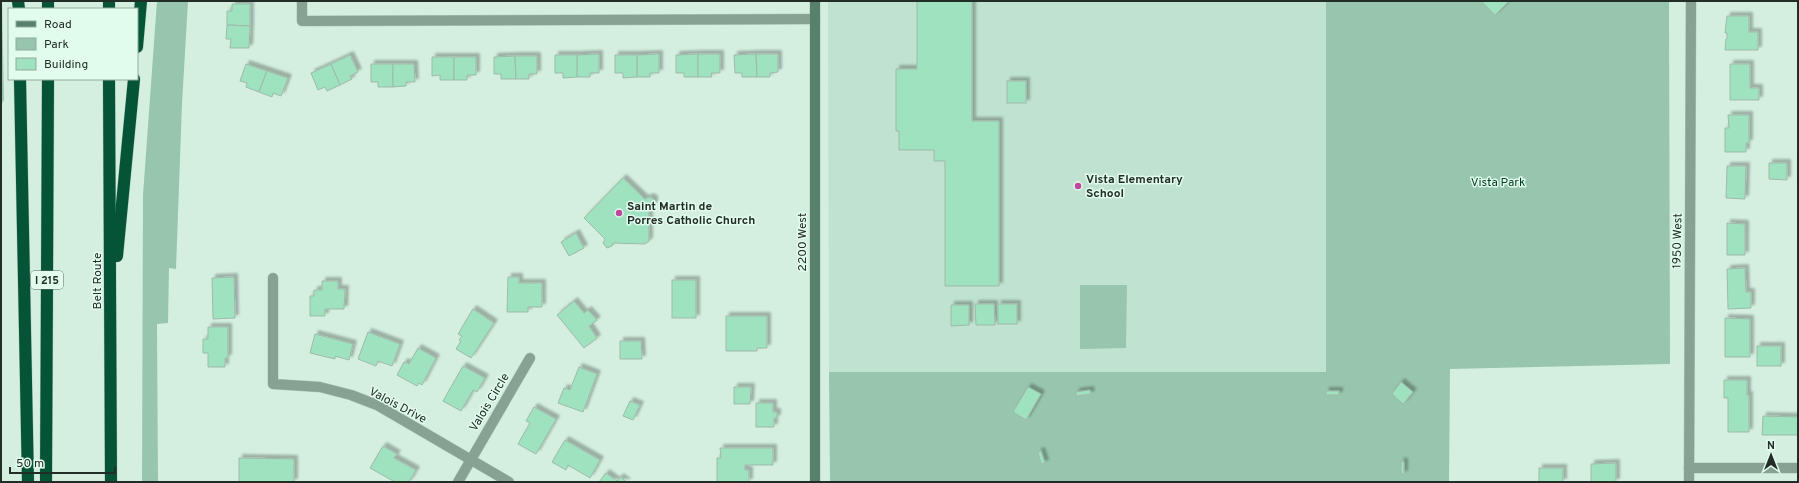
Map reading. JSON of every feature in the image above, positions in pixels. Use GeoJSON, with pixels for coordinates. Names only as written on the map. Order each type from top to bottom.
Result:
{"type":"FeatureCollection","features":[{"type":"Feature","properties":{"kind":"highway"},"geometry":{"type":"LineString","coordinates":[[138,35],[141,1]]}},
{"type":"Feature","properties":{"kind":"highway"},"geometry":{"type":"LineString","coordinates":[[20,80],[28,482]]}},
{"type":"Feature","properties":{"kind":"highway","name":"I 215"},"geometry":{"type":"LineString","coordinates":[[46,482],[48,80]]}},
{"type":"Feature","properties":{"kind":"highway","name":"Belt Route"},"geometry":{"type":"LineString","coordinates":[[109,80],[111,482]]}},
{"type":"Feature","properties":{"kind":"highway"},"geometry":{"type":"LineString","coordinates":[[111,325],[134,80]]}},
{"type":"Feature","properties":{"kind":"street"},"geometry":{"type":"LineString","coordinates":[[302,1],[302,22],[815,19]]}},
{"type":"Feature","properties":{"kind":"street","name":"2200 West"},"geometry":{"type":"LineString","coordinates":[[815,1],[815,482]]}},
{"type":"Feature","properties":{"kind":"street","name":"1950 West"},"geometry":{"type":"LineString","coordinates":[[1689,482],[1691,1]]}},
{"type":"Feature","properties":{"kind":"street","name":"Valois Drive"},"geometry":{"type":"LineString","coordinates":[[273,278],[273,384],[320,388],[350,395],[376,405],[510,482]]}},
{"type":"Feature","properties":{"kind":"street","name":"Valois Circle"},"geometry":{"type":"LineString","coordinates":[[458,482],[530,358]]}},
{"type":"Feature","properties":{"kind":"street"},"geometry":{"type":"LineString","coordinates":[[1689,468],[1798,468]]}},
{"type":"Feature","properties":{"kind":"shaded area","name":"Vista Elementary School"},"geometry":{"type":"Polygon","coordinates":[[[828,1],[1326,1],[1327,372],[829,372],[828,1]]]}},
{"type":"Feature","properties":{"kind":"green space"},"geometry":{"type":"Polygon","coordinates":[[[1,1],[4,100],[1,105],[1,1]]]}},
{"type":"Feature","properties":{"kind":"green space"},"geometry":{"type":"Polygon","coordinates":[[[157,1],[188,1],[182,104],[176,269],[169,268],[168,323],[157,324],[158,482],[142,482],[143,195],[157,1]]]}},
{"type":"Feature","properties":{"kind":"green space","name":"Vista Park"},"geometry":{"type":"Polygon","coordinates":[[[1326,1],[1669,1],[1670,364],[1450,369],[1449,482],[830,482],[829,372],[1326,372],[1326,1]]]}},
{"type":"Feature","properties":{"kind":"green space"},"geometry":{"type":"Polygon","coordinates":[[[1080,285],[1127,285],[1126,348],[1080,349],[1080,285]]]}},
{"type":"Feature","properties":{"kind":"building"},"geometry":{"type":"Polygon","coordinates":[[[917,1],[972,1],[972,121],[999,121],[999,286],[945,286],[945,161],[934,161],[934,150],[899,150],[899,131],[896,131],[896,69],[917,69],[917,1]]]}},
{"type":"Feature","properties":{"kind":"building"},"geometry":{"type":"Polygon","coordinates":[[[1481,1],[1509,1],[1495,15],[1481,1]]]}},
{"type":"Feature","properties":{"kind":"building"},"geometry":{"type":"Polygon","coordinates":[[[232,4],[250,4],[250,26],[227,25],[227,11],[232,11],[232,4]]]}},
{"type":"Feature","properties":{"kind":"building"},"geometry":{"type":"Polygon","coordinates":[[[1727,16],[1749,16],[1749,32],[1758,32],[1758,50],[1725,50],[1727,39],[1727,33],[1725,33],[1727,16]]]}},
{"type":"Feature","properties":{"kind":"building"},"geometry":{"type":"Polygon","coordinates":[[[227,25],[250,26],[249,48],[230,48],[231,39],[226,39],[227,25]]]}},
{"type":"Feature","properties":{"kind":"building"},"geometry":{"type":"Polygon","coordinates":[[[599,54],[599,73],[590,73],[590,77],[577,77],[577,55],[599,54]]]}},
{"type":"Feature","properties":{"kind":"building"},"geometry":{"type":"Polygon","coordinates":[[[659,54],[659,73],[650,73],[650,77],[637,77],[637,55],[659,54]]]}},
{"type":"Feature","properties":{"kind":"building"},"geometry":{"type":"Polygon","coordinates":[[[698,54],[698,77],[684,77],[684,73],[676,73],[676,55],[698,54]]]}},
{"type":"Feature","properties":{"kind":"building"},"geometry":{"type":"Polygon","coordinates":[[[698,54],[720,54],[720,73],[711,73],[712,77],[698,77],[698,54]]]}},
{"type":"Feature","properties":{"kind":"building"},"geometry":{"type":"Polygon","coordinates":[[[756,54],[757,77],[742,77],[742,73],[735,73],[734,55],[756,54]]]}},
{"type":"Feature","properties":{"kind":"building"},"geometry":{"type":"Polygon","coordinates":[[[756,54],[778,54],[778,72],[770,73],[770,77],[757,77],[756,54]]]}},
{"type":"Feature","properties":{"kind":"building"},"geometry":{"type":"Polygon","coordinates":[[[350,55],[358,72],[350,76],[352,79],[340,85],[331,64],[350,55]]]}},
{"type":"Feature","properties":{"kind":"building"},"geometry":{"type":"Polygon","coordinates":[[[555,55],[577,55],[577,77],[563,78],[563,73],[555,73],[555,55]]]}},
{"type":"Feature","properties":{"kind":"building"},"geometry":{"type":"Polygon","coordinates":[[[615,55],[637,55],[637,77],[623,78],[623,73],[615,73],[615,55]]]}},
{"type":"Feature","properties":{"kind":"building"},"geometry":{"type":"Polygon","coordinates":[[[515,56],[516,79],[501,79],[501,74],[494,74],[494,57],[515,56]]]}},
{"type":"Feature","properties":{"kind":"building"},"geometry":{"type":"Polygon","coordinates":[[[515,56],[537,56],[537,74],[529,74],[529,79],[516,79],[515,56]]]}},
{"type":"Feature","properties":{"kind":"building"},"geometry":{"type":"Polygon","coordinates":[[[432,57],[454,57],[454,80],[440,80],[440,75],[432,76],[432,57]]]}},
{"type":"Feature","properties":{"kind":"building"},"geometry":{"type":"Polygon","coordinates":[[[454,57],[476,57],[476,75],[467,75],[467,80],[454,80],[454,57]]]}},
{"type":"Feature","properties":{"kind":"building"},"geometry":{"type":"Polygon","coordinates":[[[246,64],[267,71],[259,92],[246,87],[247,83],[240,81],[246,64]]]}},
{"type":"Feature","properties":{"kind":"building"},"geometry":{"type":"Polygon","coordinates":[[[331,64],[340,85],[327,91],[325,87],[318,90],[311,73],[331,64]]]}},
{"type":"Feature","properties":{"kind":"building"},"geometry":{"type":"Polygon","coordinates":[[[371,64],[393,64],[393,87],[378,87],[378,82],[371,82],[371,64]]]}},
{"type":"Feature","properties":{"kind":"building"},"geometry":{"type":"Polygon","coordinates":[[[393,64],[414,64],[415,82],[406,82],[406,86],[393,87],[393,64]]]}},
{"type":"Feature","properties":{"kind":"building"},"geometry":{"type":"Polygon","coordinates":[[[1730,64],[1750,64],[1750,88],[1759,88],[1759,100],[1730,100],[1730,64]]]}},
{"type":"Feature","properties":{"kind":"building"},"geometry":{"type":"Polygon","coordinates":[[[267,71],[288,78],[281,96],[273,93],[272,97],[259,92],[267,71]]]}},
{"type":"Feature","properties":{"kind":"building"},"geometry":{"type":"Polygon","coordinates":[[[1007,81],[1026,81],[1026,103],[1007,103],[1007,81]]]}},
{"type":"Feature","properties":{"kind":"building"},"geometry":{"type":"Polygon","coordinates":[[[1728,115],[1749,115],[1749,143],[1746,143],[1746,152],[1725,152],[1725,128],[1729,128],[1728,115]]]}},
{"type":"Feature","properties":{"kind":"building"},"geometry":{"type":"Polygon","coordinates":[[[1769,163],[1787,163],[1787,180],[1769,179],[1769,163]]]}},
{"type":"Feature","properties":{"kind":"building"},"geometry":{"type":"Polygon","coordinates":[[[1727,166],[1746,166],[1745,199],[1726,198],[1727,166]]]}},
{"type":"Feature","properties":{"kind":"building","name":"Saint Martin de Porres Catholic Church"},"geometry":{"type":"Polygon","coordinates":[[[623,178],[645,199],[650,197],[654,199],[654,205],[649,207],[649,241],[645,244],[613,243],[612,246],[607,248],[603,243],[605,239],[584,218],[623,178]]]}},
{"type":"Feature","properties":{"kind":"building"},"geometry":{"type":"Polygon","coordinates":[[[1727,223],[1745,224],[1745,255],[1727,255],[1727,223]]]}},
{"type":"Feature","properties":{"kind":"building"},"geometry":{"type":"Polygon","coordinates":[[[576,233],[584,248],[569,256],[561,242],[576,233]]]}},
{"type":"Feature","properties":{"kind":"building"},"geometry":{"type":"Polygon","coordinates":[[[1745,268],[1746,292],[1751,292],[1751,308],[1728,309],[1727,269],[1745,268]]]}},
{"type":"Feature","properties":{"kind":"building"},"geometry":{"type":"Polygon","coordinates":[[[234,277],[235,318],[213,319],[212,278],[234,277]]]}},
{"type":"Feature","properties":{"kind":"building"},"geometry":{"type":"Polygon","coordinates":[[[508,277],[519,277],[519,283],[542,283],[542,307],[528,307],[528,312],[507,312],[508,277]]]}},
{"type":"Feature","properties":{"kind":"building"},"geometry":{"type":"Polygon","coordinates":[[[672,280],[696,280],[696,318],[672,318],[672,280]]]}},
{"type":"Feature","properties":{"kind":"building"},"geometry":{"type":"Polygon","coordinates":[[[322,281],[338,281],[338,289],[345,289],[344,309],[325,309],[325,316],[310,316],[310,296],[314,296],[314,290],[322,290],[322,281]]]}},
{"type":"Feature","properties":{"kind":"building"},"geometry":{"type":"Polygon","coordinates":[[[574,301],[584,313],[588,310],[597,320],[589,326],[597,338],[584,348],[557,315],[574,301]]]}},
{"type":"Feature","properties":{"kind":"building"},"geometry":{"type":"Polygon","coordinates":[[[975,304],[994,304],[995,325],[976,325],[975,304]]]}},
{"type":"Feature","properties":{"kind":"building"},"geometry":{"type":"Polygon","coordinates":[[[998,304],[1017,304],[1017,324],[998,324],[998,304]]]}},
{"type":"Feature","properties":{"kind":"building"},"geometry":{"type":"Polygon","coordinates":[[[951,305],[969,305],[969,325],[951,326],[951,305]]]}},
{"type":"Feature","properties":{"kind":"building"},"geometry":{"type":"Polygon","coordinates":[[[473,309],[494,323],[471,358],[456,349],[462,336],[458,334],[473,309]]]}},
{"type":"Feature","properties":{"kind":"building"},"geometry":{"type":"Polygon","coordinates":[[[726,316],[767,316],[767,348],[757,348],[757,351],[726,351],[726,316]]]}},
{"type":"Feature","properties":{"kind":"building"},"geometry":{"type":"Polygon","coordinates":[[[1725,318],[1750,319],[1750,357],[1725,357],[1725,318]]]}},
{"type":"Feature","properties":{"kind":"building"},"geometry":{"type":"Polygon","coordinates":[[[208,327],[228,327],[228,358],[225,358],[225,367],[208,367],[208,353],[203,353],[203,339],[208,339],[208,327]]]}},
{"type":"Feature","properties":{"kind":"building"},"geometry":{"type":"Polygon","coordinates":[[[368,332],[400,344],[392,366],[378,361],[376,366],[358,359],[368,332]]]}},
{"type":"Feature","properties":{"kind":"building"},"geometry":{"type":"Polygon","coordinates":[[[315,334],[353,344],[349,360],[335,356],[335,359],[310,353],[315,334]]]}},
{"type":"Feature","properties":{"kind":"building"},"geometry":{"type":"Polygon","coordinates":[[[620,341],[641,341],[642,359],[620,359],[620,341]]]}},
{"type":"Feature","properties":{"kind":"building"},"geometry":{"type":"Polygon","coordinates":[[[1757,346],[1781,346],[1781,366],[1757,366],[1757,346]]]}},
{"type":"Feature","properties":{"kind":"building"},"geometry":{"type":"Polygon","coordinates":[[[418,348],[436,358],[422,385],[419,383],[417,386],[397,375],[404,362],[409,364],[418,348]]]}},
{"type":"Feature","properties":{"kind":"building"},"geometry":{"type":"Polygon","coordinates":[[[463,366],[485,378],[477,392],[473,390],[461,411],[443,401],[463,366]]]}},
{"type":"Feature","properties":{"kind":"building"},"geometry":{"type":"Polygon","coordinates":[[[579,367],[597,374],[583,412],[558,403],[564,388],[570,390],[579,367]]]}},
{"type":"Feature","properties":{"kind":"building"},"geometry":{"type":"Polygon","coordinates":[[[1724,380],[1747,380],[1747,395],[1749,395],[1749,432],[1728,432],[1728,398],[1724,398],[1724,380]]]}},
{"type":"Feature","properties":{"kind":"building"},"geometry":{"type":"Polygon","coordinates":[[[1401,382],[1413,392],[1403,404],[1392,394],[1401,382]]]}},
{"type":"Feature","properties":{"kind":"building"},"geometry":{"type":"Polygon","coordinates":[[[734,387],[751,387],[750,404],[734,404],[734,387]]]}},
{"type":"Feature","properties":{"kind":"building"},"geometry":{"type":"Polygon","coordinates":[[[1028,387],[1041,394],[1026,420],[1013,412],[1028,387]]]}},
{"type":"Feature","properties":{"kind":"building"},"geometry":{"type":"Polygon","coordinates":[[[1090,390],[1091,394],[1076,396],[1076,392],[1090,390]]]}},
{"type":"Feature","properties":{"kind":"building"},"geometry":{"type":"Polygon","coordinates":[[[1326,391],[1339,391],[1339,395],[1326,395],[1326,391]]]}},
{"type":"Feature","properties":{"kind":"building"},"geometry":{"type":"Polygon","coordinates":[[[630,401],[640,405],[633,420],[623,416],[630,401]]]}},
{"type":"Feature","properties":{"kind":"building"},"geometry":{"type":"Polygon","coordinates":[[[756,403],[773,403],[773,412],[777,412],[777,418],[774,418],[774,427],[756,427],[756,403]]]}},
{"type":"Feature","properties":{"kind":"building"},"geometry":{"type":"Polygon","coordinates":[[[534,407],[556,419],[536,454],[518,444],[530,423],[526,421],[534,407]]]}},
{"type":"Feature","properties":{"kind":"building"},"geometry":{"type":"Polygon","coordinates":[[[1763,416],[1798,417],[1798,435],[1762,435],[1763,416]]]}},
{"type":"Feature","properties":{"kind":"building"},"geometry":{"type":"Polygon","coordinates":[[[565,440],[600,460],[590,478],[568,465],[566,470],[552,462],[565,440]]]}},
{"type":"Feature","properties":{"kind":"building"},"geometry":{"type":"Polygon","coordinates":[[[383,446],[397,454],[394,458],[416,470],[409,482],[395,482],[370,468],[383,446]]]}},
{"type":"Feature","properties":{"kind":"building"},"geometry":{"type":"Polygon","coordinates":[[[720,448],[773,448],[773,465],[745,465],[745,470],[749,470],[749,482],[717,482],[717,458],[721,458],[720,448]]]}},
{"type":"Feature","properties":{"kind":"building"},"geometry":{"type":"Polygon","coordinates":[[[1041,451],[1045,463],[1041,464],[1038,452],[1041,451]]]}},
{"type":"Feature","properties":{"kind":"building"},"geometry":{"type":"Polygon","coordinates":[[[239,458],[294,459],[294,482],[239,482],[239,458]]]}},
{"type":"Feature","properties":{"kind":"building"},"geometry":{"type":"Polygon","coordinates":[[[1401,461],[1404,462],[1404,474],[1401,474],[1401,461]]]}},
{"type":"Feature","properties":{"kind":"building"},"geometry":{"type":"Polygon","coordinates":[[[1616,463],[1616,482],[1591,482],[1591,464],[1616,463]]]}},
{"type":"Feature","properties":{"kind":"building"},"geometry":{"type":"Polygon","coordinates":[[[1539,468],[1563,468],[1563,482],[1539,482],[1539,468]]]}},
{"type":"Feature","properties":{"kind":"building"},"geometry":{"type":"Polygon","coordinates":[[[606,473],[617,481],[620,477],[627,482],[599,482],[606,473]]]}},
{"type":"Feature","properties":{"kind":"place","name":"Vista Elementary School"},"geometry":{"type":"Point","coordinates":[1078,186]}},
{"type":"Feature","properties":{"kind":"place","name":"Saint Martin de Porres Catholic Church"},"geometry":{"type":"Point","coordinates":[619,213]}}]}
